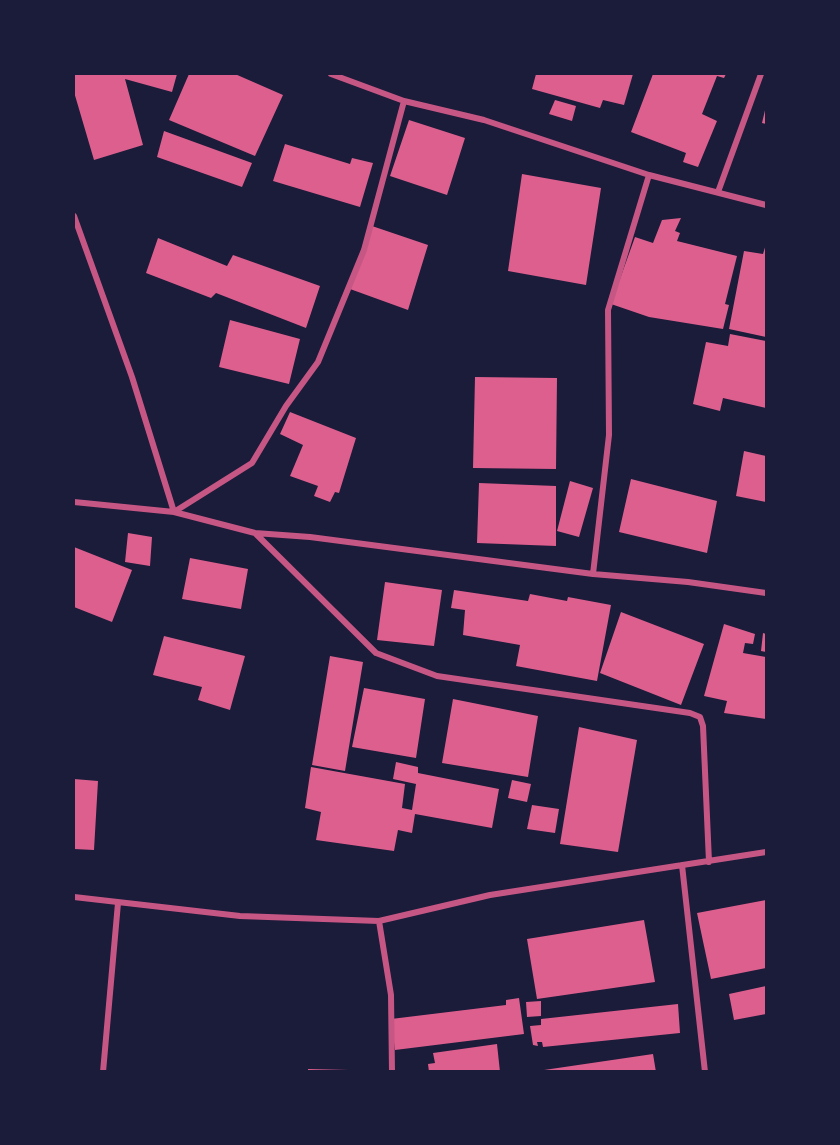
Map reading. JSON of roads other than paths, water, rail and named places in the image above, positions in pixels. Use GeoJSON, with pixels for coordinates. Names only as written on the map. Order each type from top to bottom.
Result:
{"type":"FeatureCollection","features":[{"type":"Feature","properties":{"kind":"street"},"geometry":{"type":"LineString","coordinates":[[331,74],[404,101],[484,120],[649,175],[766,205]]}},
{"type":"Feature","properties":{"kind":"street"},"geometry":{"type":"LineString","coordinates":[[718,192],[761,74]]}},
{"type":"Feature","properties":{"kind":"street"},"geometry":{"type":"LineString","coordinates":[[174,512],[252,463],[286,406],[318,362],[364,250],[404,101]]}},
{"type":"Feature","properties":{"kind":"street"},"geometry":{"type":"LineString","coordinates":[[593,574],[609,435],[608,310],[649,175]]}},
{"type":"Feature","properties":{"kind":"street"},"geometry":{"type":"LineString","coordinates":[[74,216],[132,377],[174,512]]}},
{"type":"Feature","properties":{"kind":"street"},"geometry":{"type":"LineString","coordinates":[[74,502],[174,512],[255,533],[310,537],[593,574],[688,582],[766,593]]}},
{"type":"Feature","properties":{"kind":"street"},"geometry":{"type":"LineString","coordinates":[[255,533],[376,654],[437,676],[690,713],[700,717],[703,726],[709,862]]}},
{"type":"Feature","properties":{"kind":"street"},"geometry":{"type":"LineString","coordinates":[[74,897],[240,916],[379,921],[490,895],[766,852]]}},
{"type":"Feature","properties":{"kind":"street"},"geometry":{"type":"LineString","coordinates":[[682,865],[705,1071]]}},
{"type":"Feature","properties":{"kind":"street"},"geometry":{"type":"LineString","coordinates":[[103,1071],[118,903]]}},
{"type":"Feature","properties":{"kind":"street"},"geometry":{"type":"LineString","coordinates":[[379,921],[391,995],[392,1071]]}}]}
